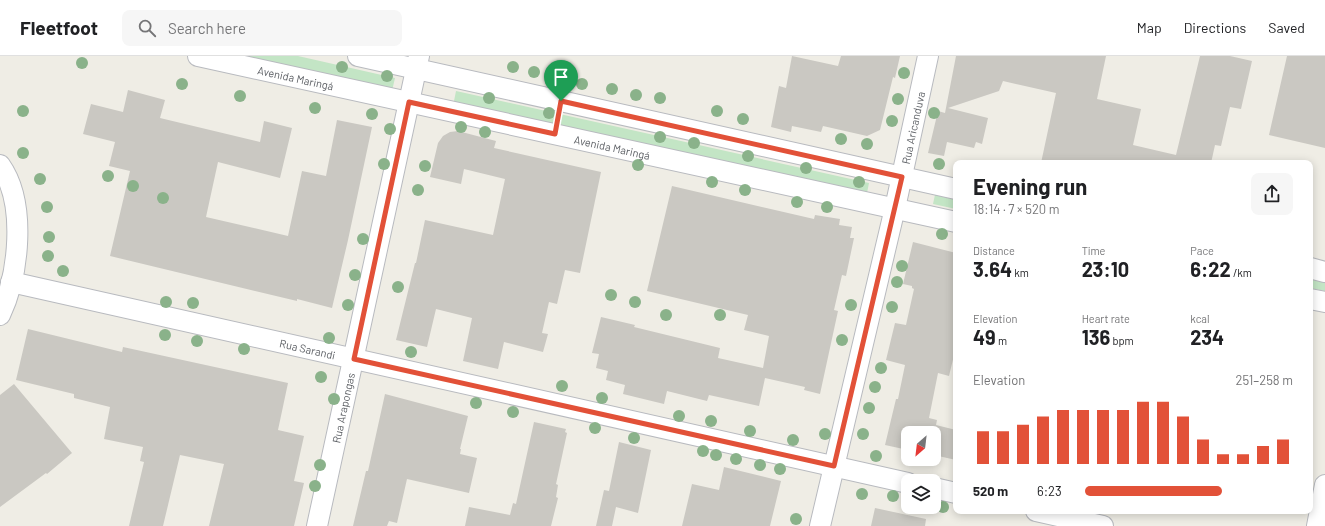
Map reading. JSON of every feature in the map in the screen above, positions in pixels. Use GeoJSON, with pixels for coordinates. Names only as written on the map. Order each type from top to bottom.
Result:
{"type":"FeatureCollection","features":[{"type":"Feature","properties":{"kind":"street","name":"Avenida Maringá"},"geometry":{"type":"LineString","coordinates":[[198,56],[953,221]]}},
{"type":"Feature","properties":{"kind":"street"},"geometry":{"type":"LineString","coordinates":[[358,56],[418,62],[561,101],[953,188]]}},
{"type":"Feature","properties":{"kind":"street","name":"Rua Aricanduva"},"geometry":{"type":"LineString","coordinates":[[820,526],[895,208],[928,56]]}},
{"type":"Feature","properties":{"kind":"street","name":"Rua Arapongas"},"geometry":{"type":"LineString","coordinates":[[318,526],[418,62]]}},
{"type":"Feature","properties":{"kind":"street"},"geometry":{"type":"LineString","coordinates":[[555,134],[561,101]]}},
{"type":"Feature","properties":{"kind":"street"},"geometry":{"type":"LineString","coordinates":[[0,165],[8,179],[17,216],[16,246],[11,282],[0,315]]}},
{"type":"Feature","properties":{"kind":"street"},"geometry":{"type":"LineString","coordinates":[[1313,269],[1325,272]]}},
{"type":"Feature","properties":{"kind":"street","name":"Rua Sarandi"},"geometry":{"type":"LineString","coordinates":[[11,282],[901,480]]}},
{"type":"Feature","properties":{"kind":"street"},"geometry":{"type":"LineString","coordinates":[[1313,300],[1325,302]]}},
{"type":"Feature","properties":{"kind":"street"},"geometry":{"type":"LineString","coordinates":[[1317,526],[1325,486]]}},
{"type":"Feature","properties":{"kind":"street"},"geometry":{"type":"LineString","coordinates":[[941,490],[953,492]]}},
{"type":"Feature","properties":{"kind":"street"},"geometry":{"type":"LineString","coordinates":[[1049,514],[1103,526]]}},
{"type":"Feature","properties":{"kind":"green space"},"geometry":{"type":"Polygon","coordinates":[[[220,56],[298,56],[395,78],[391,95],[220,56]]]}},
{"type":"Feature","properties":{"kind":"green space"},"geometry":{"type":"Polygon","coordinates":[[[456,91],[869,183],[866,198],[453,106],[456,91]]]}},
{"type":"Feature","properties":{"kind":"green space"},"geometry":{"type":"Polygon","coordinates":[[[936,190],[953,194],[953,208],[933,204],[936,190]]]}},
{"type":"Feature","properties":{"kind":"green space"},"geometry":{"type":"Polygon","coordinates":[[[1313,274],[1325,277],[1325,291],[1313,289],[1313,274]]]}},
{"type":"Feature","properties":{"kind":"building"},"geometry":{"type":"Polygon","coordinates":[[[792,56],[838,66],[841,56],[900,56],[895,78],[893,77],[880,130],[867,136],[823,126],[821,132],[792,126],[791,132],[771,127],[779,86],[786,88],[792,56]]]}},
{"type":"Feature","properties":{"kind":"building"},"geometry":{"type":"Polygon","coordinates":[[[956,56],[1106,56],[1097,99],[1141,109],[1133,145],[1176,155],[1200,56],[1230,56],[1252,61],[1241,109],[1230,107],[1221,146],[1215,145],[1212,160],[1042,160],[1056,93],[1003,81],[999,91],[948,108],[988,118],[982,144],[976,142],[974,148],[947,142],[944,156],[928,153],[938,111],[945,113],[956,56]]]}},
{"type":"Feature","properties":{"kind":"building"},"geometry":{"type":"Polygon","coordinates":[[[1287,56],[1325,56],[1325,148],[1269,135],[1287,56]]]}},
{"type":"Feature","properties":{"kind":"building"},"geometry":{"type":"Polygon","coordinates":[[[128,90],[165,100],[160,118],[260,142],[264,121],[292,128],[280,178],[218,162],[206,217],[288,236],[302,171],[326,176],[337,120],[372,127],[332,308],[110,256],[130,171],[109,166],[115,142],[83,134],[91,104],[123,112],[128,90]]]}},
{"type":"Feature","properties":{"kind":"building"},"geometry":{"type":"Polygon","coordinates":[[[458,131],[496,141],[494,148],[601,172],[580,273],[565,270],[557,304],[549,302],[542,333],[548,334],[543,352],[504,342],[498,369],[463,361],[472,318],[436,309],[427,347],[396,340],[416,263],[425,220],[493,235],[505,179],[464,169],[461,184],[430,177],[438,143],[443,136],[450,132],[458,131]]]}},
{"type":"Feature","properties":{"kind":"building"},"geometry":{"type":"Polygon","coordinates":[[[672,186],[814,219],[815,215],[840,219],[839,225],[852,227],[850,238],[854,238],[846,276],[842,275],[834,310],[838,311],[820,394],[804,390],[805,387],[765,378],[759,406],[709,395],[707,401],[667,391],[664,404],[623,394],[625,385],[606,380],[608,371],[596,368],[599,354],[592,353],[601,317],[635,325],[634,327],[720,348],[718,358],[763,368],[769,336],[744,330],[748,315],[647,291],[672,186]]]}},
{"type":"Feature","properties":{"kind":"building"},"geometry":{"type":"Polygon","coordinates":[[[913,242],[953,252],[953,359],[949,376],[938,373],[929,418],[937,420],[936,425],[940,426],[901,426],[901,448],[885,445],[896,399],[898,399],[905,365],[886,360],[895,323],[906,325],[914,289],[912,286],[903,284],[913,242]]]}},
{"type":"Feature","properties":{"kind":"building"},"geometry":{"type":"Polygon","coordinates":[[[28,329],[122,352],[123,347],[288,383],[278,430],[304,436],[294,481],[304,483],[294,526],[209,526],[224,464],[180,455],[163,526],[129,526],[144,462],[140,461],[143,447],[104,439],[110,407],[74,398],[74,394],[16,380],[28,329]]]}},
{"type":"Feature","properties":{"kind":"building"},"geometry":{"type":"Polygon","coordinates":[[[14,384],[72,453],[47,474],[46,473],[0,507],[0,395],[14,384]]]}},
{"type":"Feature","properties":{"kind":"building"},"geometry":{"type":"Polygon","coordinates":[[[385,394],[468,416],[460,454],[477,458],[469,493],[407,479],[397,523],[389,521],[387,526],[353,526],[366,471],[368,471],[385,394]]]}},
{"type":"Feature","properties":{"kind":"building"},"geometry":{"type":"Polygon","coordinates":[[[534,422],[566,429],[565,432],[567,433],[556,484],[558,485],[556,497],[558,498],[551,526],[465,526],[469,507],[510,515],[513,503],[516,504],[534,422]]]}},
{"type":"Feature","properties":{"kind":"building"},"geometry":{"type":"Polygon","coordinates":[[[941,426],[953,429],[953,459],[941,457],[941,426]]]}},
{"type":"Feature","properties":{"kind":"building"},"geometry":{"type":"Polygon","coordinates":[[[619,442],[651,450],[638,513],[616,507],[612,526],[596,526],[604,490],[609,491],[619,442]]]}},
{"type":"Feature","properties":{"kind":"building"},"geometry":{"type":"Polygon","coordinates":[[[724,467],[781,481],[770,526],[682,526],[692,484],[719,490],[724,467]]]}},
{"type":"Feature","properties":{"kind":"building"},"geometry":{"type":"Polygon","coordinates":[[[875,508],[926,519],[925,526],[871,526],[875,508]]]}},
{"type":"Feature","properties":{"kind":"route"},"geometry":{"type":"LineString","coordinates":[[561,101],[902,177],[834,466],[354,359],[409,102],[555,134],[561,101]]}}]}
